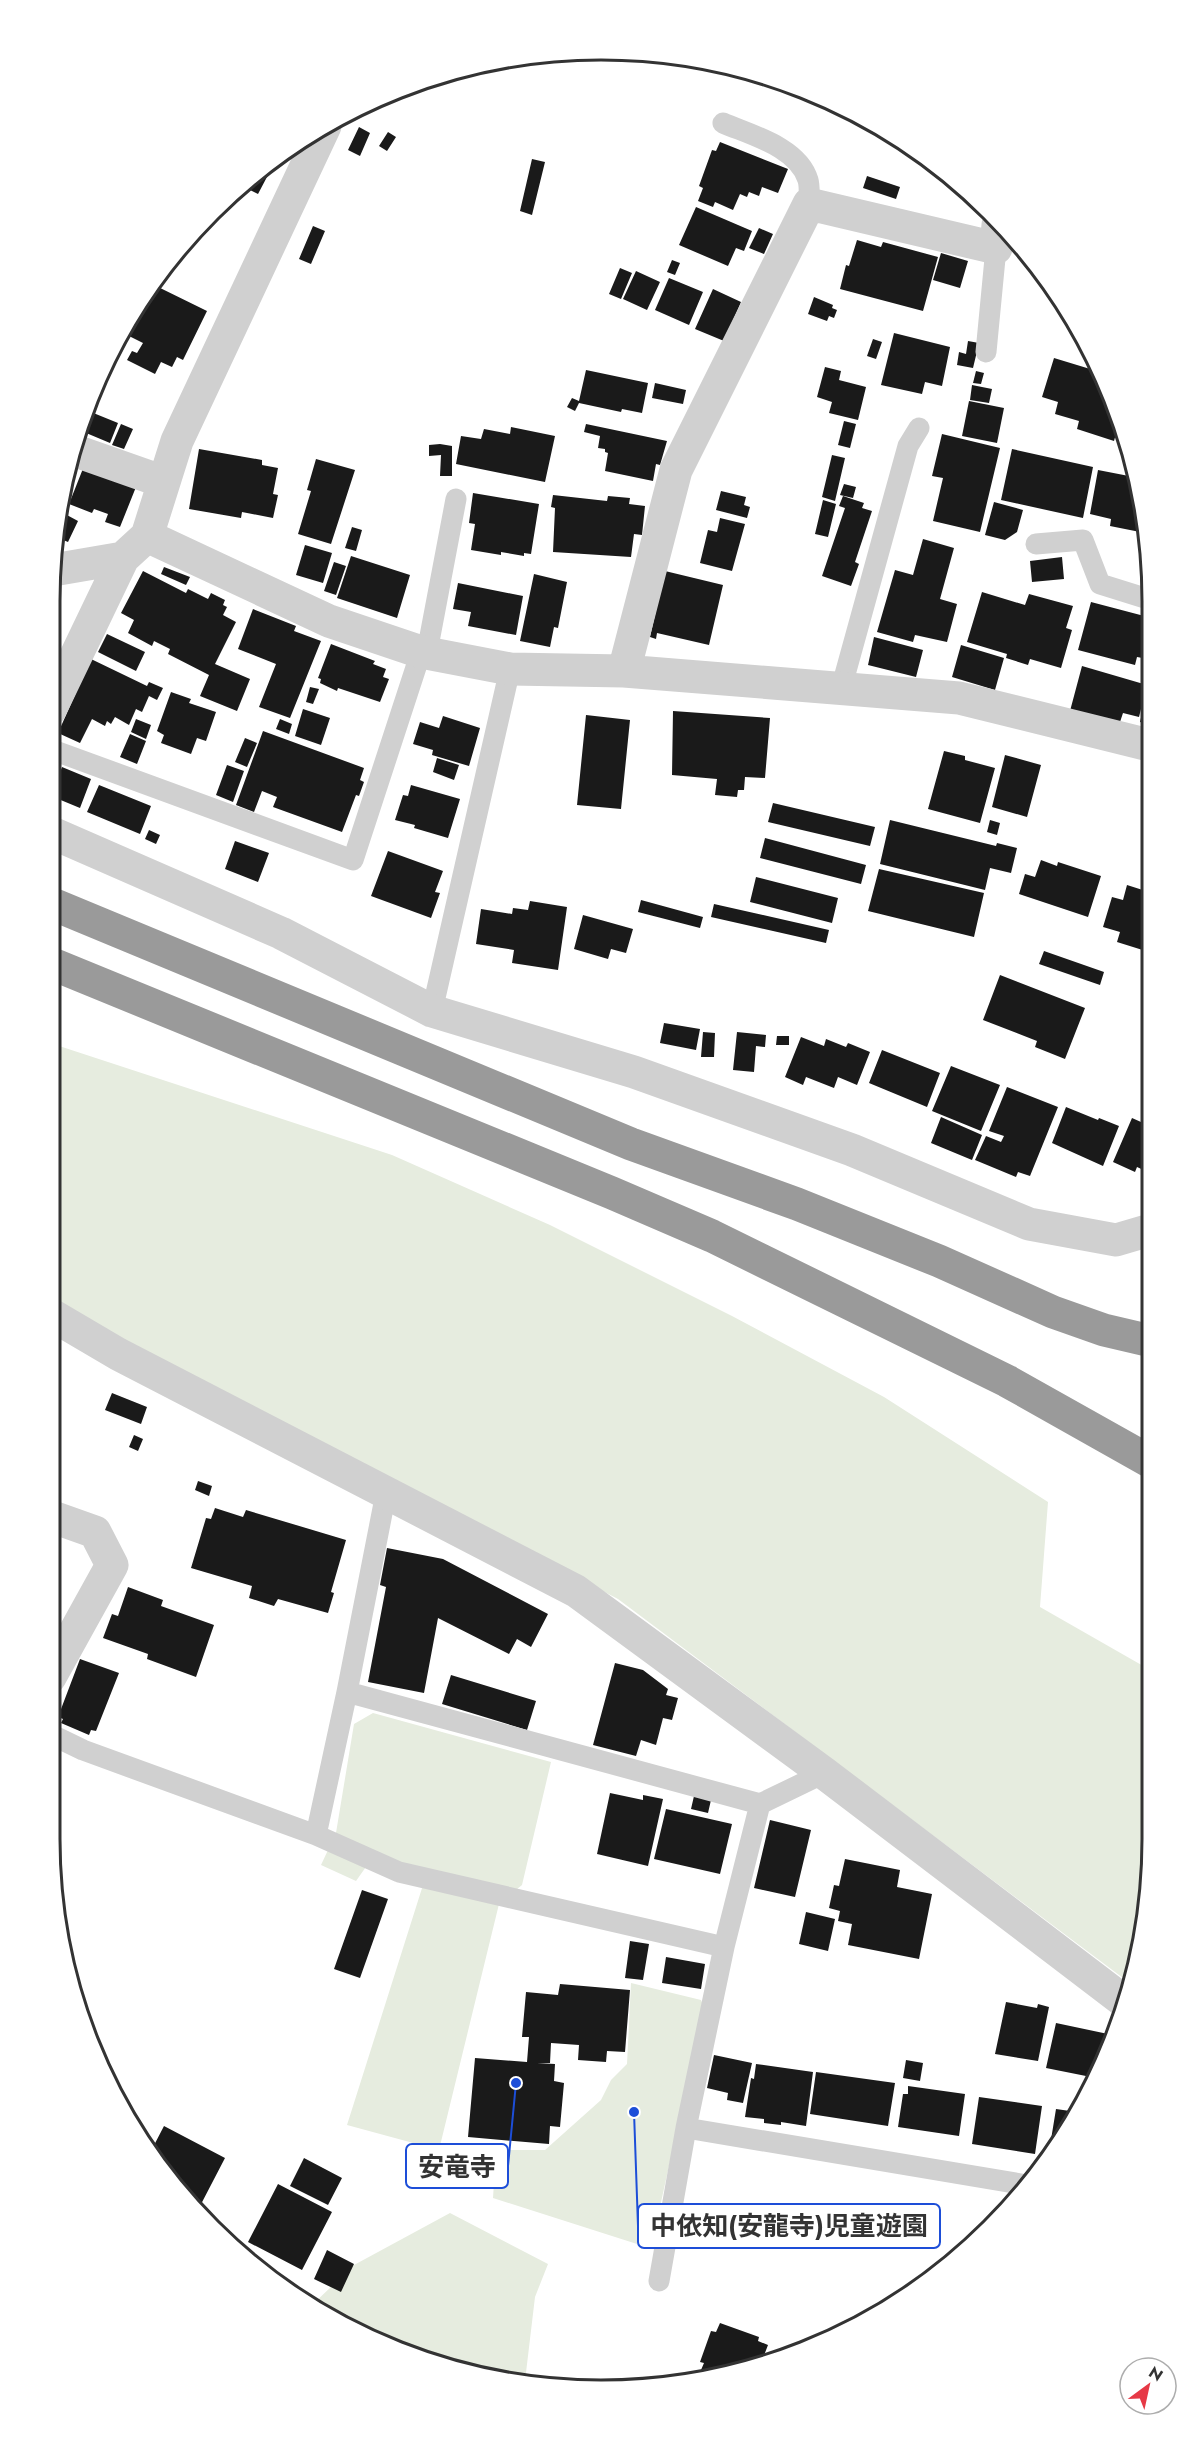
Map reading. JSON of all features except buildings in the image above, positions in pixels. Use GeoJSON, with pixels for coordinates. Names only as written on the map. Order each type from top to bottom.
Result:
{"type":"FeatureCollection","features":[{"type":"Feature","properties":{"kind":"highway"},"geometry":{"type":"LineString","coordinates":[[60,907],[631,1144],[797,1204],[939,1261],[1053,1312],[1104,1330],[1142,1339]]}},
{"type":"Feature","properties":{"kind":"highway"},"geometry":{"type":"LineString","coordinates":[[60,967],[612,1192],[712,1236],[1007,1381],[1142,1457]]}},
{"type":"Feature","properties":{"kind":"street"},"geometry":{"type":"LineString","coordinates":[[60,689],[123,558],[147,536],[177,441],[319,140]]}},
{"type":"Feature","properties":{"kind":"street"},"geometry":{"type":"LineString","coordinates":[[624,671],[676,470],[809,204],[997,236]]}},
{"type":"Feature","properties":{"kind":"street"},"geometry":{"type":"LineString","coordinates":[[81,453],[164,483]]}},
{"type":"Feature","properties":{"kind":"street"},"geometry":{"type":"LineString","coordinates":[[147,536],[329,621],[424,652],[510,669],[624,671],[959,698],[1142,743]]}},
{"type":"Feature","properties":{"kind":"street"},"geometry":{"type":"LineString","coordinates":[[61,568],[123,558]]}},
{"type":"Feature","properties":{"kind":"street"},"geometry":{"type":"LineString","coordinates":[[60,836],[281,933],[432,1011],[645,1076],[852,1150],[1029,1224],[1116,1240],[1142,1232]]}},
{"type":"Feature","properties":{"kind":"street"},"geometry":{"type":"LineString","coordinates":[[60,1320],[118,1353],[576,1591],[824,1773],[1118,1997]]}},
{"type":"Feature","properties":{"kind":"street"},"geometry":{"type":"LineString","coordinates":[[60,1520],[94,1532],[112,1565],[60,1659]]}},
{"type":"Feature","properties":{"kind":"lane"},"geometry":{"type":"LineString","coordinates":[[723,123],[778,147],[800,163],[808,181],[809,204]]}},
{"type":"Feature","properties":{"kind":"lane"},"geometry":{"type":"LineString","coordinates":[[986,352],[997,236]]}},
{"type":"Feature","properties":{"kind":"lane"},"geometry":{"type":"LineString","coordinates":[[841,689],[908,446],[919,428]]}},
{"type":"Feature","properties":{"kind":"lane"},"geometry":{"type":"LineString","coordinates":[[60,753],[353,860],[424,652],[456,499]]}},
{"type":"Feature","properties":{"kind":"lane"},"geometry":{"type":"LineString","coordinates":[[1035,544],[1083,540],[1100,584],[1142,597]]}},
{"type":"Feature","properties":{"kind":"lane"},"geometry":{"type":"LineString","coordinates":[[432,1011],[510,669]]}},
{"type":"Feature","properties":{"kind":"lane"},"geometry":{"type":"LineString","coordinates":[[316,1835],[386,1493]]}},
{"type":"Feature","properties":{"kind":"lane"},"geometry":{"type":"LineString","coordinates":[[347,1692],[760,1804],[824,1773]]}},
{"type":"Feature","properties":{"kind":"lane"},"geometry":{"type":"LineString","coordinates":[[60,1739],[75,1747],[316,1835],[399,1872],[724,1947]]}},
{"type":"Feature","properties":{"kind":"lane"},"geometry":{"type":"LineString","coordinates":[[659,2281],[686,2128],[724,1947],[760,1804]]}},
{"type":"Feature","properties":{"kind":"lane"},"geometry":{"type":"LineString","coordinates":[[686,2128],[1018,2183]]}},
{"type":"Feature","properties":{"kind":"shaded area"},"geometry":{"type":"Polygon","coordinates":[[[60,1046],[392,1155],[550,1225],[732,1316],[884,1397],[1048,1502],[1040,1607],[1142,1665],[1141,1874],[1132,1945],[1124,1979],[618,1599],[125,1340],[60,1302],[60,1046]]]}},
{"type":"Feature","properties":{"kind":"shaded area"},"geometry":{"type":"Polygon","coordinates":[[[373,1713],[551,1762],[522,1885],[499,1904],[439,2150],[347,2125],[423,1885],[368,1864],[356,1881],[321,1865],[336,1833],[354,1724],[373,1713]]]}},
{"type":"Feature","properties":{"kind":"shaded area"},"geometry":{"type":"Polygon","coordinates":[[[631,1983],[701,2000],[704,2007],[654,2234],[637,2244],[493,2198],[496,2150],[545,2150],[601,2100],[611,2080],[627,2064],[631,1983]]]}},
{"type":"Feature","properties":{"kind":"shaded area"},"geometry":{"type":"Polygon","coordinates":[[[450,2213],[548,2264],[535,2297],[526,2374],[461,2362],[427,2351],[394,2339],[317,2300],[354,2265],[450,2213]]]}},
{"type":"Feature","properties":{"kind":"place","name":"安竜寺"},"geometry":{"type":"Point","coordinates":[516,2083]}},
{"type":"Feature","properties":{"kind":"place","name":"中依知(安龍寺)児童遊園"},"geometry":{"type":"Point","coordinates":[634,2112]}}]}
